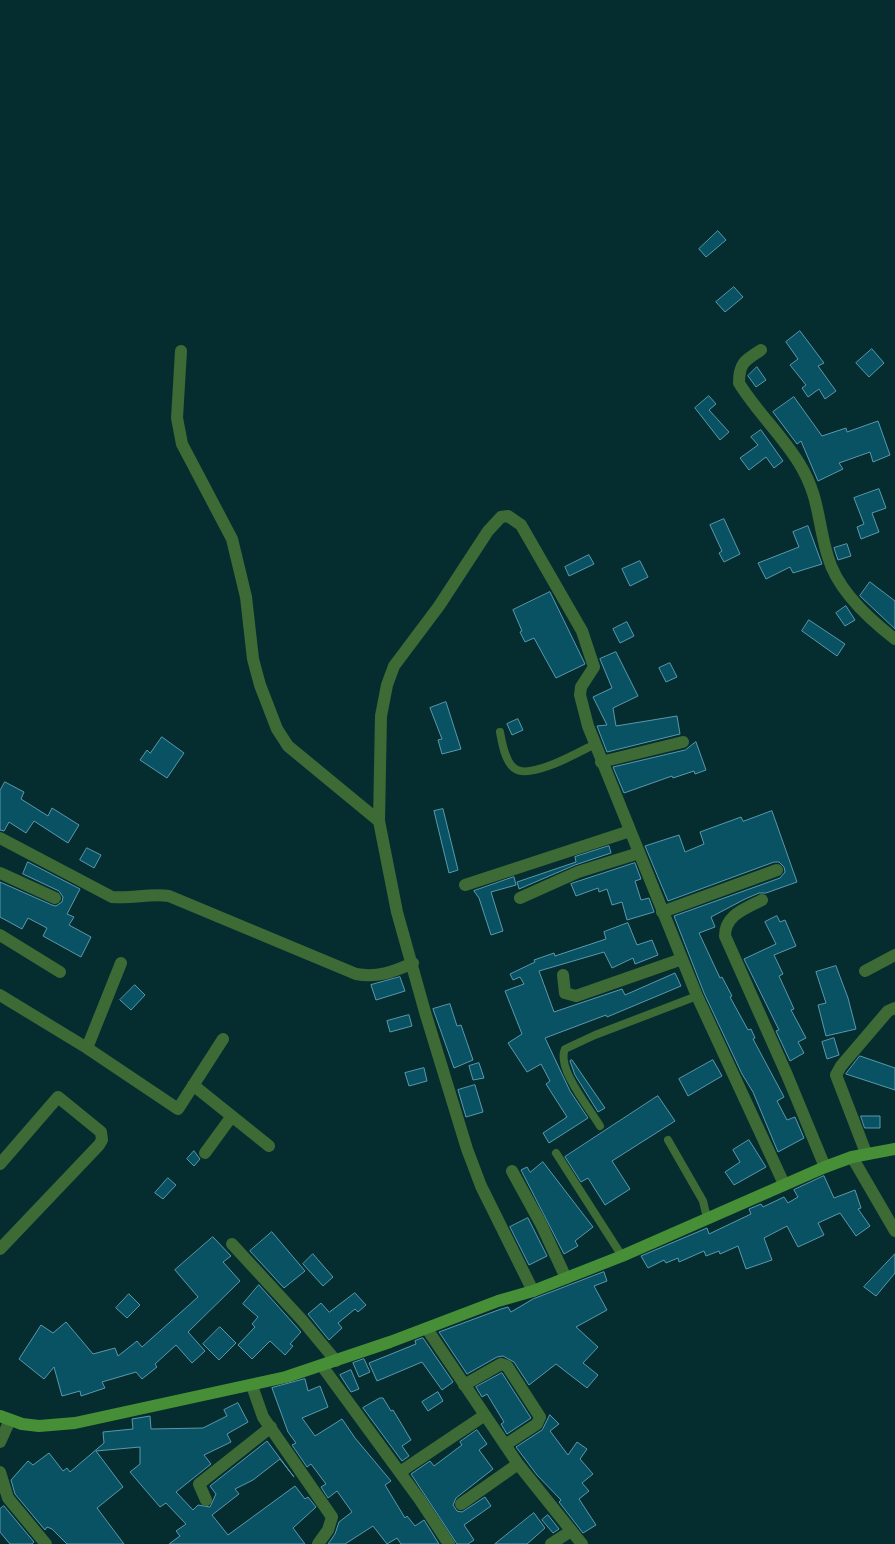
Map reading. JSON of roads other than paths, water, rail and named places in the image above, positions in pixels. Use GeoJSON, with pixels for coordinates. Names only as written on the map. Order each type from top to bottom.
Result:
{"type":"FeatureCollection","features":[{"type":"Feature","properties":{"kind":"main road"},"geometry":{"type":"LineString","coordinates":[[5,1418],[39,1426],[75,1423],[252,1386],[322,1366],[427,1329],[498,1301],[534,1291],[622,1256],[825,1167],[866,1153],[895,1148]]}},
{"type":"Feature","properties":{"kind":"street"},"geometry":{"type":"LineString","coordinates":[[761,350],[745,361],[739,370],[739,383],[799,463],[816,498],[828,558],[840,581],[862,609],[895,639]]}},
{"type":"Feature","properties":{"kind":"street"},"geometry":{"type":"LineString","coordinates":[[181,351],[177,418],[182,444],[232,539],[246,597],[253,659],[260,685],[277,730],[288,746],[379,821]]}},
{"type":"Feature","properties":{"kind":"street"},"geometry":{"type":"LineString","coordinates":[[534,1291],[481,1186],[467,1149],[397,912],[379,821],[381,716],[391,674],[408,646],[439,606],[488,531],[501,517],[508,516],[521,525],[582,630],[594,667],[580,695],[595,744],[697,996],[784,1184]]}},
{"type":"Feature","properties":{"kind":"street"},"geometry":{"type":"LineString","coordinates":[[602,762],[682,742]]}},
{"type":"Feature","properties":{"kind":"street"},"geometry":{"type":"LineString","coordinates":[[465,885],[630,831]]}},
{"type":"Feature","properties":{"kind":"street"},"geometry":{"type":"LineString","coordinates":[[0,838],[112,897],[130,899],[156,894],[169,896],[356,974],[371,977],[382,975],[413,963]]}},
{"type":"Feature","properties":{"kind":"street"},"geometry":{"type":"LineString","coordinates":[[520,898],[578,872],[640,854]]}},
{"type":"Feature","properties":{"kind":"street"},"geometry":{"type":"LineString","coordinates":[[662,912],[777,870]]}},
{"type":"Feature","properties":{"kind":"street"},"geometry":{"type":"LineString","coordinates":[[0,873],[55,898]]}},
{"type":"Feature","properties":{"kind":"street"},"geometry":{"type":"LineString","coordinates":[[762,900],[733,916],[728,922],[725,936],[787,1075],[825,1167]]}},
{"type":"Feature","properties":{"kind":"street"},"geometry":{"type":"LineString","coordinates":[[0,935],[60,972]]}},
{"type":"Feature","properties":{"kind":"street"},"geometry":{"type":"LineString","coordinates":[[865,970],[895,955]]}},
{"type":"Feature","properties":{"kind":"street"},"geometry":{"type":"LineString","coordinates":[[563,976],[565,992],[576,996],[682,959]]}},
{"type":"Feature","properties":{"kind":"street"},"geometry":{"type":"LineString","coordinates":[[88,1048],[121,963]]}},
{"type":"Feature","properties":{"kind":"street"},"geometry":{"type":"LineString","coordinates":[[0,995],[88,1048],[178,1108],[223,1039]]}},
{"type":"Feature","properties":{"kind":"street"},"geometry":{"type":"LineString","coordinates":[[866,1153],[836,1075],[844,1062],[888,1011],[895,1008]]}},
{"type":"Feature","properties":{"kind":"street"},"geometry":{"type":"LineString","coordinates":[[193,1086],[268,1146]]}},
{"type":"Feature","properties":{"kind":"street"},"geometry":{"type":"LineString","coordinates":[[0,1164],[58,1097],[101,1132],[102,1140],[99,1145],[0,1249]]}},
{"type":"Feature","properties":{"kind":"street"},"geometry":{"type":"LineString","coordinates":[[205,1153],[232,1116]]}},
{"type":"Feature","properties":{"kind":"street"},"geometry":{"type":"LineString","coordinates":[[852,1157],[895,1231]]}},
{"type":"Feature","properties":{"kind":"street"},"geometry":{"type":"LineString","coordinates":[[512,1171],[566,1278]]}},
{"type":"Feature","properties":{"kind":"street"},"geometry":{"type":"LineString","coordinates":[[232,1244],[302,1320],[336,1361]]}},
{"type":"Feature","properties":{"kind":"street"},"geometry":{"type":"LineString","coordinates":[[427,1329],[518,1464],[582,1544]]}},
{"type":"Feature","properties":{"kind":"street"},"geometry":{"type":"LineString","coordinates":[[464,1385],[501,1364],[507,1366],[540,1417],[537,1424],[505,1445]]}},
{"type":"Feature","properties":{"kind":"street"},"geometry":{"type":"LineString","coordinates":[[322,1366],[400,1472],[449,1544]]}},
{"type":"Feature","properties":{"kind":"street"},"geometry":{"type":"LineString","coordinates":[[252,1386],[263,1417],[332,1517],[328,1530],[318,1544]]}},
{"type":"Feature","properties":{"kind":"street"},"geometry":{"type":"LineString","coordinates":[[400,1472],[485,1415]]}},
{"type":"Feature","properties":{"kind":"street"},"geometry":{"type":"LineString","coordinates":[[0,1442],[5,1418]]}},
{"type":"Feature","properties":{"kind":"street"},"geometry":{"type":"LineString","coordinates":[[206,1500],[199,1484],[271,1428]]}},
{"type":"Feature","properties":{"kind":"street"},"geometry":{"type":"LineString","coordinates":[[461,1504],[518,1464]]}},
{"type":"Feature","properties":{"kind":"street"},"geometry":{"type":"LineString","coordinates":[[0,1472],[4,1501],[46,1544]]}},
{"type":"Feature","properties":{"kind":"street"},"geometry":{"type":"LineString","coordinates":[[551,1544],[571,1531]]}},
{"type":"Feature","properties":{"kind":"lane"},"geometry":{"type":"LineString","coordinates":[[500,732],[505,752],[513,768],[522,772],[539,770],[595,744]]}},
{"type":"Feature","properties":{"kind":"lane"},"geometry":{"type":"LineString","coordinates":[[600,1126],[567,1074],[563,1061],[565,1049],[595,1035],[697,996]]}},
{"type":"Feature","properties":{"kind":"lane"},"geometry":{"type":"LineString","coordinates":[[668,1140],[703,1201],[707,1218]]}},
{"type":"Feature","properties":{"kind":"lane"},"geometry":{"type":"LineString","coordinates":[[556,1153],[622,1256]]}}]}
